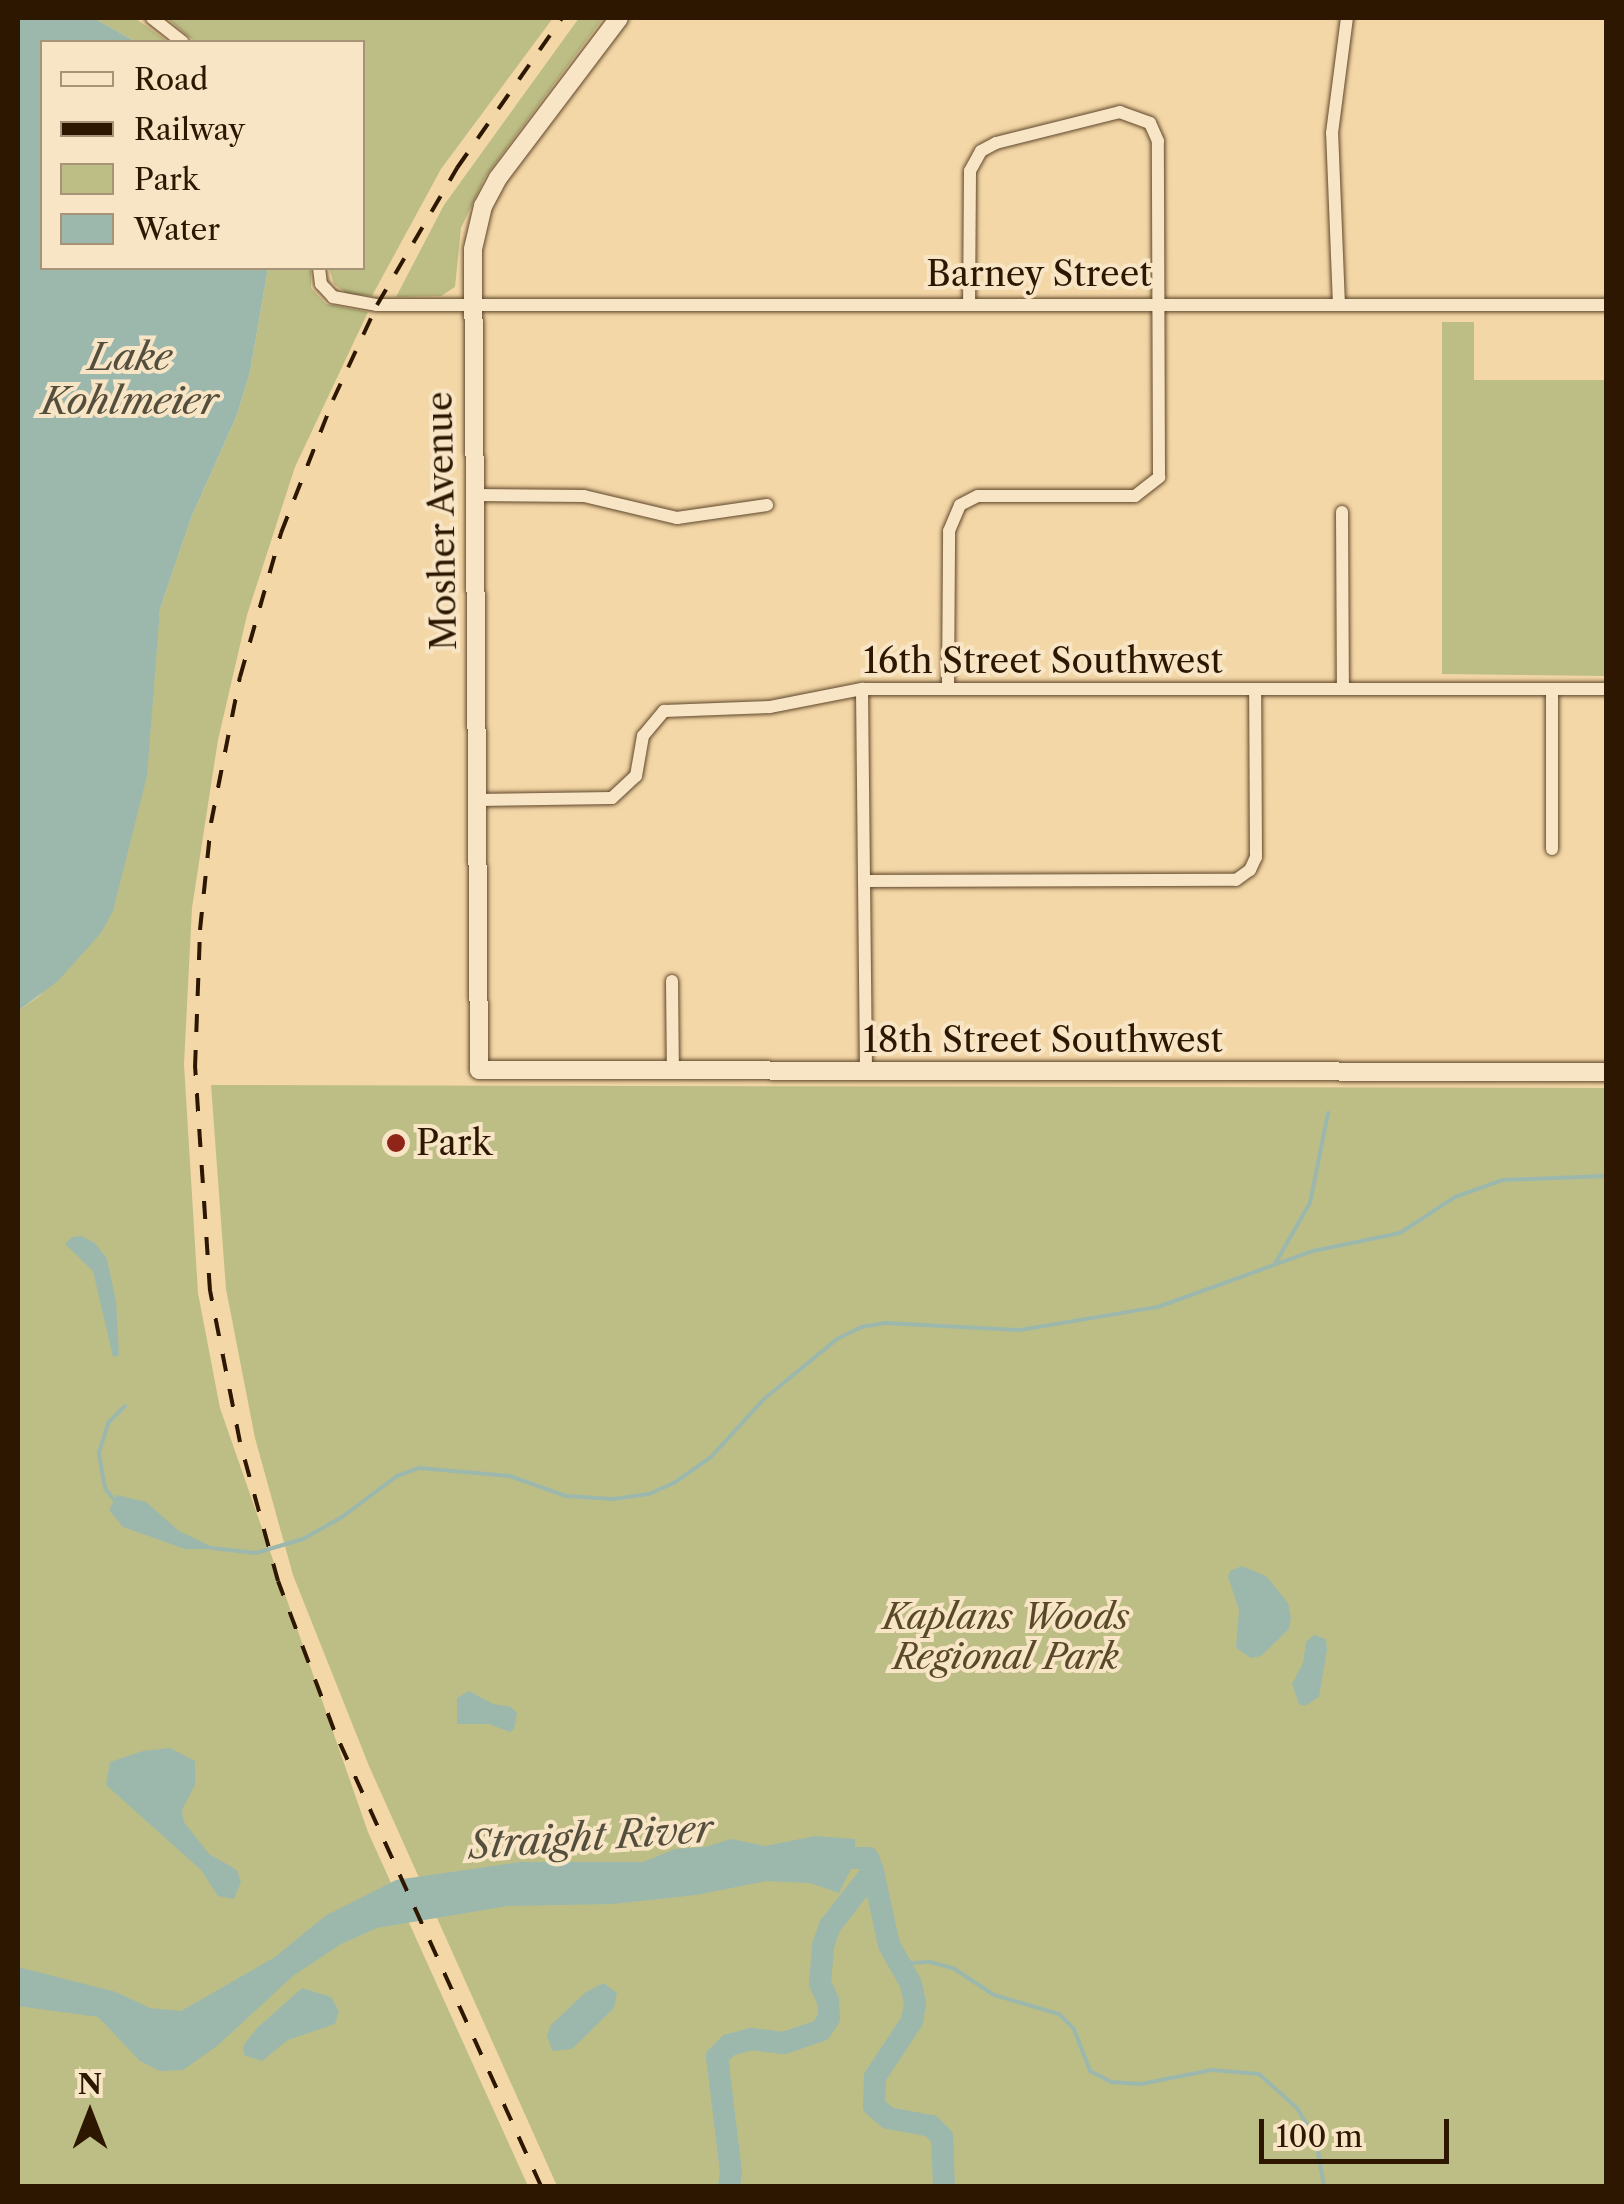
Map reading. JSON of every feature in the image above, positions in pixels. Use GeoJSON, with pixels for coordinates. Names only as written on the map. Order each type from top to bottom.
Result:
{"type":"FeatureCollection","features":[{"type":"Feature","properties":{"kind":"street"},"geometry":{"type":"LineString","coordinates":[[152,18],[180,40]]}},
{"type":"Feature","properties":{"kind":"street","name":"Mosher Avenue"},"geometry":{"type":"LineString","coordinates":[[479,1070],[472,249],[488,196],[514,153],[619,18]]}},
{"type":"Feature","properties":{"kind":"street"},"geometry":{"type":"LineString","coordinates":[[1339,305],[1332,133],[1347,18]]}},
{"type":"Feature","properties":{"kind":"street"},"geometry":{"type":"LineString","coordinates":[[948,689],[949,531],[960,505],[978,496],[1135,496],[1159,476],[1158,141],[1141,116],[1120,112],[996,143],[974,161],[969,304]]}},
{"type":"Feature","properties":{"kind":"street","name":"Barney Street"},"geometry":{"type":"LineString","coordinates":[[320,270],[325,289],[344,301],[1606,306]]}},
{"type":"Feature","properties":{"kind":"street"},"geometry":{"type":"LineString","coordinates":[[474,495],[584,496],[677,518],[767,505]]}},
{"type":"Feature","properties":{"kind":"street"},"geometry":{"type":"LineString","coordinates":[[1342,512],[1343,689]]}},
{"type":"Feature","properties":{"kind":"street"},"geometry":{"type":"LineString","coordinates":[[862,689],[866,1072]]}},
{"type":"Feature","properties":{"kind":"street","name":"16th Street Southwest"},"geometry":{"type":"LineString","coordinates":[[477,800],[612,798],[636,776],[643,736],[664,711],[770,707],[862,689],[1606,689]]}},
{"type":"Feature","properties":{"kind":"street"},"geometry":{"type":"LineString","coordinates":[[864,881],[1236,880],[1250,870],[1256,856],[1255,689]]}},
{"type":"Feature","properties":{"kind":"street"},"geometry":{"type":"LineString","coordinates":[[1552,689],[1552,849]]}},
{"type":"Feature","properties":{"kind":"street"},"geometry":{"type":"LineString","coordinates":[[672,980],[673,1070]]}},
{"type":"Feature","properties":{"kind":"street","name":"18th Street Southwest"},"geometry":{"type":"LineString","coordinates":[[479,1070],[1606,1072]]}},
{"type":"Feature","properties":{"kind":"green space"},"geometry":{"type":"Polygon","coordinates":[[[94,18],[135,18],[165,40],[132,40],[94,18]]]}},
{"type":"Feature","properties":{"kind":"green space"},"geometry":{"type":"Polygon","coordinates":[[[167,18],[553,18],[441,169],[372,296],[348,294],[334,284],[330,270],[365,270],[365,40],[193,40],[167,18]]]}},
{"type":"Feature","properties":{"kind":"green space"},"geometry":{"type":"Polygon","coordinates":[[[579,18],[603,18],[485,177],[461,228],[455,287],[441,296],[396,297],[444,205],[579,18]]]}},
{"type":"Feature","properties":{"kind":"green space"},"geometry":{"type":"Polygon","coordinates":[[[268,270],[311,270],[311,288],[326,304],[368,312],[295,467],[247,615],[218,740],[192,908],[184,1064],[198,1293],[220,1408],[368,1832],[528,2186],[18,2186],[18,1011],[38,997],[101,933],[153,669],[160,609],[191,518],[237,415],[250,372],[268,270]]]}},
{"type":"Feature","properties":{"kind":"green space"},"geometry":{"type":"Polygon","coordinates":[[[1442,322],[1474,322],[1474,380],[1604,380],[1606,676],[1442,674],[1442,322]]]}},
{"type":"Feature","properties":{"kind":"green space","name":"Kaplans Woods Regional Park"},"geometry":{"type":"Polygon","coordinates":[[[211,1085],[1606,1088],[1606,2186],[557,2186],[369,1766],[293,1575],[255,1438],[226,1289],[211,1085]]]}},
{"type":"Feature","properties":{"kind":"water","name":"Lake Kohlmeier"},"geometry":{"type":"Polygon","coordinates":[[[18,18],[94,18],[132,40],[40,40],[40,270],[268,270],[250,372],[237,415],[191,518],[160,609],[147,776],[113,911],[101,933],[58,981],[18,1011],[18,18]]]}},
{"type":"Feature","properties":{"kind":"water"},"geometry":{"type":"Polygon","coordinates":[[[81,1236],[95,1243],[107,1259],[116,1301],[119,1355],[113,1357],[93,1271],[65,1244],[72,1237],[81,1236]]]}},
{"type":"Feature","properties":{"kind":"water"},"geometry":{"type":"Polygon","coordinates":[[[117,1495],[146,1502],[179,1531],[217,1549],[185,1549],[123,1527],[109,1510],[117,1495]]]}},
{"type":"Feature","properties":{"kind":"water"},"geometry":{"type":"Polygon","coordinates":[[[1242,1566],[1266,1576],[1288,1603],[1291,1617],[1289,1629],[1261,1656],[1251,1658],[1236,1648],[1239,1610],[1228,1577],[1230,1571],[1242,1566]]]}},
{"type":"Feature","properties":{"kind":"water"},"geometry":{"type":"Polygon","coordinates":[[[1314,1635],[1326,1639],[1327,1650],[1319,1697],[1305,1706],[1299,1704],[1292,1684],[1303,1663],[1306,1642],[1314,1635]]]}},
{"type":"Feature","properties":{"kind":"water"},"geometry":{"type":"Polygon","coordinates":[[[469,1691],[493,1704],[511,1707],[517,1713],[514,1729],[510,1732],[489,1724],[457,1724],[457,1698],[469,1691]]]}},
{"type":"Feature","properties":{"kind":"water"},"geometry":{"type":"Polygon","coordinates":[[[170,1748],[195,1761],[195,1785],[182,1810],[184,1822],[209,1854],[237,1870],[241,1882],[234,1899],[218,1896],[201,1870],[106,1785],[110,1762],[143,1751],[170,1748]]]}},
{"type":"Feature","properties":{"kind":"water"},"geometry":{"type":"Polygon","coordinates":[[[815,1836],[855,1839],[856,1859],[839,1893],[810,1883],[766,1881],[696,1895],[613,1904],[508,1906],[377,1928],[341,1944],[293,1976],[217,2046],[183,2070],[160,2071],[140,2061],[98,2017],[18,2006],[18,1967],[116,1992],[150,2008],[181,2011],[275,1957],[325,1916],[396,1880],[520,1862],[643,1862],[675,1849],[705,1847],[731,1839],[765,1846],[815,1836]]]}},
{"type":"Feature","properties":{"kind":"water"},"geometry":{"type":"Polygon","coordinates":[[[604,1983],[617,1993],[614,2008],[572,2049],[552,2051],[547,2035],[551,2025],[586,1992],[604,1983]]]}},
{"type":"Feature","properties":{"kind":"water"},"geometry":{"type":"Polygon","coordinates":[[[302,1988],[331,1997],[339,2011],[335,2024],[288,2040],[262,2061],[244,2055],[243,2046],[257,2028],[302,1988]]]}},
{"type":"Feature","properties":{"kind":"waterway"},"geometry":{"type":"LineString","coordinates":[[1275,1264],[1310,1203],[1328,1113]]}},
{"type":"Feature","properties":{"kind":"waterway"},"geometry":{"type":"LineString","coordinates":[[212,1548],[256,1553],[303,1539],[342,1517],[397,1476],[419,1468],[510,1476],[566,1496],[613,1499],[649,1494],[674,1483],[711,1457],[764,1399],[837,1339],[862,1327],[885,1323],[1020,1330],[1158,1307],[1313,1251],[1400,1233],[1455,1197],[1503,1180],[1606,1176]]}},
{"type":"Feature","properties":{"kind":"waterway"},"geometry":{"type":"LineString","coordinates":[[115,1501],[105,1488],[99,1453],[108,1423],[125,1406]]}},
{"type":"Feature","properties":{"kind":"waterway","name":"Straight River"},"geometry":{"type":"LineString","coordinates":[[729,2186],[731,2172],[717,2057],[729,2045],[751,2039],[784,2043],[821,2030],[829,2018],[828,2001],[820,1983],[823,1946],[830,1926],[873,1871],[868,1858],[825,1858]]}},
{"type":"Feature","properties":{"kind":"waterway"},"geometry":{"type":"LineString","coordinates":[[873,1871],[889,1945],[911,1984],[915,2003],[912,2021],[875,2077],[874,2106],[888,2118],[931,2126],[942,2137],[944,2186]]}},
{"type":"Feature","properties":{"kind":"waterway"},"geometry":{"type":"LineString","coordinates":[[898,1964],[930,1962],[953,1968],[994,1995],[1059,2014],[1074,2029],[1090,2071],[1112,2082],[1141,2084],[1212,2070],[1259,2074],[1297,2108],[1316,2140],[1324,2186]]}},
{"type":"Feature","properties":{"kind":"railway"},"geometry":{"type":"LineString","coordinates":[[541,2186],[334,1730],[278,1581],[240,1442],[210,1291],[195,1068],[200,930],[211,823],[240,677],[281,533],[333,400],[377,305],[457,168],[562,18]]}},
{"type":"Feature","properties":{"kind":"place","name":"Park"},"geometry":{"type":"Point","coordinates":[396,1143]}}]}
